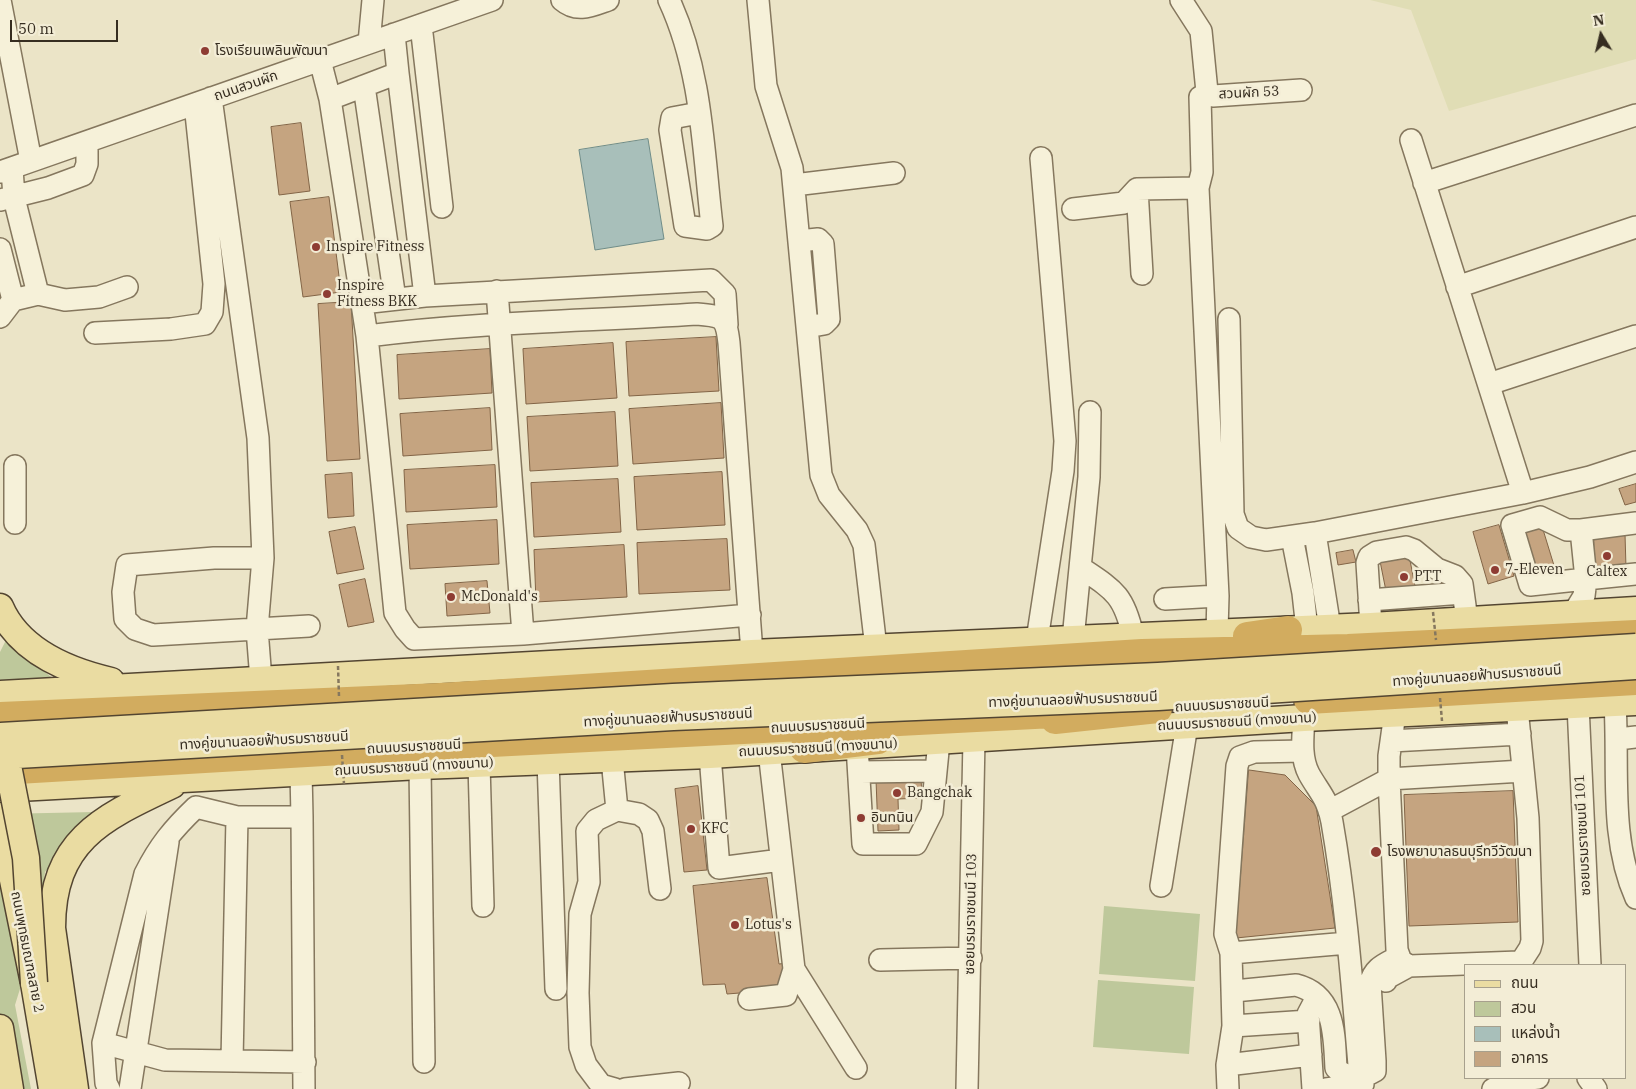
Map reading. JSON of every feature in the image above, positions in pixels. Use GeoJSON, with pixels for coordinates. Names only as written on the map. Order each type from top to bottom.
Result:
{"type":"FeatureCollection","features":[{"type":"Feature","properties":{"kind":"highway"},"geometry":{"type":"LineString","coordinates":[[0,716],[440,697],[1138,644],[1308,629]]}},
{"type":"Feature","properties":{"kind":"highway"},"geometry":{"type":"LineString","coordinates":[[1138,644],[1348,648],[1636,634]]}},
{"type":"Feature","properties":{"kind":"highway","name":"ถนนบรมราชชนนี"},"geometry":{"type":"LineString","coordinates":[[0,771],[375,749],[1158,709],[1636,681]]}},
{"type":"Feature","properties":{"kind":"highway"},"geometry":{"type":"LineString","coordinates":[[804,749],[1158,709]]}},
{"type":"Feature","properties":{"kind":"main road"},"geometry":{"type":"LineString","coordinates":[[0,607],[4,617],[18,634],[52,661],[90,676],[136,687]]}},
{"type":"Feature","properties":{"kind":"main road"},"geometry":{"type":"LineString","coordinates":[[0,694],[752,653],[1037,640],[1073,639],[1138,644],[1217,631],[1371,626],[1636,610]]}},
{"type":"Feature","properties":{"kind":"main road","name":"ทางคู่ขนานลอยฟ้าบรมราชชนนี"},"geometry":{"type":"LineString","coordinates":[[0,736],[653,698],[1168,675],[1636,647]]}},
{"type":"Feature","properties":{"kind":"main road","name":"ทางคู่ขนานลอยฟ้าบรมราชชนนี"},"geometry":{"type":"LineString","coordinates":[[0,756],[673,717],[1158,697],[1636,666]]}},
{"type":"Feature","properties":{"kind":"main road","name":"ถนนบรมราชชนนี (ทางขนาน)"},"geometry":{"type":"LineString","coordinates":[[0,789],[420,766],[769,751],[1395,712],[1625,703]]}},
{"type":"Feature","properties":{"kind":"main road"},"geometry":{"type":"LineString","coordinates":[[0,722],[26,858],[34,983]]}},
{"type":"Feature","properties":{"kind":"main road"},"geometry":{"type":"LineString","coordinates":[[75,1089],[52,928],[52,906],[57,885],[75,849],[85,835],[101,820],[189,779]]}},
{"type":"Feature","properties":{"kind":"main road","name":"ถนนพุทธมณฑลสาย 2"},"geometry":{"type":"LineString","coordinates":[[0,816],[34,983],[52,1089]]}},
{"type":"Feature","properties":{"kind":"main road"},"geometry":{"type":"LineString","coordinates":[[0,1028],[10,1089]]}},
{"type":"Feature","properties":{"kind":"street"},"geometry":{"type":"LineString","coordinates":[[0,0],[14,167],[7,199],[38,294]]}},
{"type":"Feature","properties":{"kind":"street"},"geometry":{"type":"LineString","coordinates":[[369,43],[373,0]]}},
{"type":"Feature","properties":{"kind":"street","name":"ถนนสวนผัก"},"geometry":{"type":"LineString","coordinates":[[14,167],[492,0]]}},
{"type":"Feature","properties":{"kind":"street"},"geometry":{"type":"LineString","coordinates":[[562,0],[574,7],[584,8],[608,0]]}},
{"type":"Feature","properties":{"kind":"street"},"geometry":{"type":"LineString","coordinates":[[669,0],[683,30],[695,73],[712,226],[707,229],[686,226],[670,130],[672,118],[699,113]]}},
{"type":"Feature","properties":{"kind":"street"},"geometry":{"type":"LineString","coordinates":[[758,0],[766,86],[792,168],[821,475],[829,496],[857,530],[864,545],[876,648]]}},
{"type":"Feature","properties":{"kind":"street","name":"สวนผัก 53"},"geometry":{"type":"LineString","coordinates":[[1181,0],[1201,31],[1204,41],[1206,90],[1210,94],[1301,90]]}},
{"type":"Feature","properties":{"kind":"street"},"geometry":{"type":"LineString","coordinates":[[421,24],[442,207]]}},
{"type":"Feature","properties":{"kind":"street"},"geometry":{"type":"LineString","coordinates":[[394,34],[425,296]]}},
{"type":"Feature","properties":{"kind":"street"},"geometry":{"type":"LineString","coordinates":[[320,60],[330,99],[367,336],[395,613],[405,629],[414,639],[487,637],[750,615]]}},
{"type":"Feature","properties":{"kind":"street"},"geometry":{"type":"LineString","coordinates":[[330,99],[398,73]]}},
{"type":"Feature","properties":{"kind":"street"},"geometry":{"type":"LineString","coordinates":[[364,86],[395,299]]}},
{"type":"Feature","properties":{"kind":"street"},"geometry":{"type":"LineString","coordinates":[[1200,97],[1202,172],[1198,188],[1218,596],[1217,631]]}},
{"type":"Feature","properties":{"kind":"street"},"geometry":{"type":"LineString","coordinates":[[95,333],[171,329],[205,324],[212,312],[214,284],[203,101]]}},
{"type":"Feature","properties":{"kind":"street"},"geometry":{"type":"LineString","coordinates":[[203,101],[258,438],[263,558],[257,629],[261,680]]}},
{"type":"Feature","properties":{"kind":"street"},"geometry":{"type":"LineString","coordinates":[[1424,183],[1636,115]]}},
{"type":"Feature","properties":{"kind":"street"},"geometry":{"type":"LineString","coordinates":[[1411,140],[1523,493]]}},
{"type":"Feature","properties":{"kind":"street"},"geometry":{"type":"LineString","coordinates":[[7,199],[82,175],[87,164],[87,142]]}},
{"type":"Feature","properties":{"kind":"street"},"geometry":{"type":"LineString","coordinates":[[1037,640],[1063,471],[1065,441],[1041,158]]}},
{"type":"Feature","properties":{"kind":"street"},"geometry":{"type":"LineString","coordinates":[[794,185],[894,173]]}},
{"type":"Feature","properties":{"kind":"street"},"geometry":{"type":"LineString","coordinates":[[1074,209],[1124,203],[1137,189],[1198,188]]}},
{"type":"Feature","properties":{"kind":"street"},"geometry":{"type":"LineString","coordinates":[[1137,189],[1142,274]]}},
{"type":"Feature","properties":{"kind":"street"},"geometry":{"type":"LineString","coordinates":[[1457,287],[1636,226]]}},
{"type":"Feature","properties":{"kind":"street"},"geometry":{"type":"LineString","coordinates":[[0,249],[6,308],[38,294],[65,300],[99,297],[127,287]]}},
{"type":"Feature","properties":{"kind":"street"},"geometry":{"type":"LineString","coordinates":[[362,304],[425,296],[497,291],[711,280],[725,294],[752,653]]}},
{"type":"Feature","properties":{"kind":"street"},"geometry":{"type":"LineString","coordinates":[[497,291],[522,634]]}},
{"type":"Feature","properties":{"kind":"street"},"geometry":{"type":"LineString","coordinates":[[367,336],[428,328],[499,323],[698,314],[718,316],[727,325]]}},
{"type":"Feature","properties":{"kind":"street"},"geometry":{"type":"LineString","coordinates":[[1229,319],[1233,514],[1238,528],[1251,538],[1266,540],[1315,533],[1523,493],[1590,477],[1636,462]]}},
{"type":"Feature","properties":{"kind":"street"},"geometry":{"type":"LineString","coordinates":[[1489,384],[1636,336]]}},
{"type":"Feature","properties":{"kind":"street"},"geometry":{"type":"LineString","coordinates":[[1073,639],[1089,477],[1090,412]]}},
{"type":"Feature","properties":{"kind":"street"},"geometry":{"type":"LineString","coordinates":[[15,466],[7,496],[15,523]]}},
{"type":"Feature","properties":{"kind":"street"},"geometry":{"type":"LineString","coordinates":[[1636,522],[1581,530],[1567,530],[1540,517],[1512,525],[1530,584],[1636,574]]}},
{"type":"Feature","properties":{"kind":"street"},"geometry":{"type":"LineString","coordinates":[[1573,614],[1584,596],[1586,579],[1581,530]]}},
{"type":"Feature","properties":{"kind":"street"},"geometry":{"type":"LineString","coordinates":[[1308,629],[1315,533]]}},
{"type":"Feature","properties":{"kind":"street"},"geometry":{"type":"LineString","coordinates":[[1292,536],[1308,629]]}},
{"type":"Feature","properties":{"kind":"street"},"geometry":{"type":"LineString","coordinates":[[1371,626],[1368,563],[1370,557],[1377,552],[1406,548],[1414,550],[1438,569],[1456,576],[1462,584],[1467,620]]}},
{"type":"Feature","properties":{"kind":"street"},"geometry":{"type":"LineString","coordinates":[[263,558],[127,565],[124,570],[123,592],[125,619],[135,629],[153,635],[309,626]]}},
{"type":"Feature","properties":{"kind":"street"},"geometry":{"type":"LineString","coordinates":[[1081,568],[1105,584],[1120,598],[1128,611],[1138,644]]}},
{"type":"Feature","properties":{"kind":"street"},"geometry":{"type":"LineString","coordinates":[[1369,600],[1463,593]]}},
{"type":"Feature","properties":{"kind":"street"},"geometry":{"type":"LineString","coordinates":[[1166,599],[1218,596]]}},
{"type":"Feature","properties":{"kind":"street"},"geometry":{"type":"LineString","coordinates":[[487,637],[490,667]]}},
{"type":"Feature","properties":{"kind":"street"},"geometry":{"type":"LineString","coordinates":[[1625,703],[1627,738],[1619,824],[1629,882],[1636,898]]}},
{"type":"Feature","properties":{"kind":"street","name":"ซอยบรมราชชนนี 101"},"geometry":{"type":"LineString","coordinates":[[1578,705],[1590,964]]}},
{"type":"Feature","properties":{"kind":"street"},"geometry":{"type":"LineString","coordinates":[[1234,991],[1296,985],[1306,987],[1330,1011],[1336,1068],[1341,1073],[1352,1076],[1371,1074],[1375,1071],[1370,992],[1371,975],[1377,968],[1404,961],[1519,964],[1530,948],[1532,941],[1528,818],[1517,708]]}},
{"type":"Feature","properties":{"kind":"street"},"geometry":{"type":"LineString","coordinates":[[1395,712],[1388,779],[1404,961]]}},
{"type":"Feature","properties":{"kind":"street"},"geometry":{"type":"LineString","coordinates":[[1304,718],[1303,751],[1310,775],[1326,799],[1329,811],[1348,943],[1359,1065]]}},
{"type":"Feature","properties":{"kind":"street"},"geometry":{"type":"LineString","coordinates":[[1161,886],[1188,724]]}},
{"type":"Feature","properties":{"kind":"street"},"geometry":{"type":"LineString","coordinates":[[1391,741],[1520,734]]}},
{"type":"Feature","properties":{"kind":"street","name":"ซอยบรมราชชนนี 103"},"geometry":{"type":"LineString","coordinates":[[967,1089],[974,739]]}},
{"type":"Feature","properties":{"kind":"street"},"geometry":{"type":"LineString","coordinates":[[857,746],[863,844],[916,844],[932,812],[939,741]]}},
{"type":"Feature","properties":{"kind":"street"},"geometry":{"type":"LineString","coordinates":[[749,999],[786,995],[794,969],[769,751]]}},
{"type":"Feature","properties":{"kind":"street"},"geometry":{"type":"LineString","coordinates":[[1228,1089],[1227,1066],[1233,1026],[1234,991],[1231,953],[1225,934],[1237,766],[1240,757],[1254,752],[1303,751]]}},
{"type":"Feature","properties":{"kind":"street"},"geometry":{"type":"LineString","coordinates":[[710,754],[719,868],[781,860]]}},
{"type":"Feature","properties":{"kind":"street"},"geometry":{"type":"LineString","coordinates":[[612,759],[617,810]]}},
{"type":"Feature","properties":{"kind":"street"},"geometry":{"type":"LineString","coordinates":[[548,761],[556,989]]}},
{"type":"Feature","properties":{"kind":"street"},"geometry":{"type":"LineString","coordinates":[[479,764],[483,906]]}},
{"type":"Feature","properties":{"kind":"street"},"geometry":{"type":"LineString","coordinates":[[420,766],[424,1062]]}},
{"type":"Feature","properties":{"kind":"street"},"geometry":{"type":"LineString","coordinates":[[860,772],[936,771]]}},
{"type":"Feature","properties":{"kind":"street"},"geometry":{"type":"LineString","coordinates":[[1329,811],[1388,779],[1523,771]]}},
{"type":"Feature","properties":{"kind":"street"},"geometry":{"type":"LineString","coordinates":[[301,772],[304,1089]]}},
{"type":"Feature","properties":{"kind":"street"},"geometry":{"type":"LineString","coordinates":[[189,779],[196,806]]}},
{"type":"Feature","properties":{"kind":"street"},"geometry":{"type":"LineString","coordinates":[[196,806],[237,817],[302,817]]}},
{"type":"Feature","properties":{"kind":"street"},"geometry":{"type":"LineString","coordinates":[[109,1089],[106,1083],[103,1043],[145,874],[155,854],[170,832],[196,806]]}},
{"type":"Feature","properties":{"kind":"street"},"geometry":{"type":"LineString","coordinates":[[615,1089],[601,1085],[586,1065],[580,1047],[578,993],[580,914],[589,882],[587,831],[596,820],[617,810],[639,814],[648,820],[653,831],[660,889]]}},
{"type":"Feature","properties":{"kind":"street"},"geometry":{"type":"LineString","coordinates":[[232,1061],[237,817]]}},
{"type":"Feature","properties":{"kind":"street"},"geometry":{"type":"LineString","coordinates":[[130,1089],[170,832]]}},
{"type":"Feature","properties":{"kind":"street"},"geometry":{"type":"LineString","coordinates":[[1231,953],[1348,943]]}},
{"type":"Feature","properties":{"kind":"street"},"geometry":{"type":"LineString","coordinates":[[880,960],[971,958]]}},
{"type":"Feature","properties":{"kind":"street"},"geometry":{"type":"LineString","coordinates":[[1326,1089],[1370,1083],[1378,1080],[1384,1073],[1386,1068],[1382,1010],[1383,987],[1387,978],[1404,961]]}},
{"type":"Feature","properties":{"kind":"street"},"geometry":{"type":"LineString","coordinates":[[794,969],[856,1068]]}},
{"type":"Feature","properties":{"kind":"street"},"geometry":{"type":"LineString","coordinates":[[1313,1089],[1308,1014],[1317,997]]}},
{"type":"Feature","properties":{"kind":"street"},"geometry":{"type":"LineString","coordinates":[[1233,1026],[1309,1021]]}},
{"type":"Feature","properties":{"kind":"street"},"geometry":{"type":"LineString","coordinates":[[103,1043],[165,1060],[304,1062]]}},
{"type":"Feature","properties":{"kind":"street"},"geometry":{"type":"LineString","coordinates":[[1227,1066],[1311,1055]]}},
{"type":"Feature","properties":{"kind":"street"},"geometry":{"type":"LineString","coordinates":[[1494,1089],[1509,1082],[1531,1079]]}},
{"type":"Feature","properties":{"kind":"street"},"geometry":{"type":"LineString","coordinates":[[625,1089],[679,1083]]}},
{"type":"Feature","properties":{"kind":"shaded area"},"geometry":{"type":"Polygon","coordinates":[[[1370,0],[1636,0],[1636,59],[1449,111],[1411,10],[1370,0]]]}},
{"type":"Feature","properties":{"kind":"green space"},"geometry":{"type":"Polygon","coordinates":[[[6,640],[62,686],[0,687],[0,652],[6,640]]]}},
{"type":"Feature","properties":{"kind":"green space"},"geometry":{"type":"Polygon","coordinates":[[[95,812],[45,872],[39,927],[15,1005],[31,1089],[0,1089],[0,814],[95,812]]]}},
{"type":"Feature","properties":{"kind":"green space"},"geometry":{"type":"Polygon","coordinates":[[[1104,906],[1200,914],[1195,981],[1099,974],[1104,906]]]}},
{"type":"Feature","properties":{"kind":"green space"},"geometry":{"type":"Polygon","coordinates":[[[1098,980],[1194,987],[1189,1054],[1093,1047],[1098,980]]]}},
{"type":"Feature","properties":{"kind":"water"},"geometry":{"type":"Polygon","coordinates":[[[648,139],[664,239],[595,250],[579,150],[648,139]]]}},
{"type":"Feature","properties":{"kind":"building"},"geometry":{"type":"Polygon","coordinates":[[[301,123],[310,191],[279,195],[271,127],[301,123]]]}},
{"type":"Feature","properties":{"kind":"building","name":"Inspire Fitness"},"geometry":{"type":"Polygon","coordinates":[[[329,197],[341,292],[303,297],[290,202],[329,197]]]}},
{"type":"Feature","properties":{"kind":"building"},"geometry":{"type":"Polygon","coordinates":[[[351,302],[360,459],[327,461],[318,304],[351,302]]]}},
{"type":"Feature","properties":{"kind":"building"},"geometry":{"type":"Polygon","coordinates":[[[716,337],[719,391],[629,396],[626,342],[716,337]]]}},
{"type":"Feature","properties":{"kind":"building"},"geometry":{"type":"Polygon","coordinates":[[[613,343],[617,398],[526,404],[523,349],[613,343]]]}},
{"type":"Feature","properties":{"kind":"building"},"geometry":{"type":"Polygon","coordinates":[[[490,349],[492,393],[399,399],[397,355],[490,349]]]}},
{"type":"Feature","properties":{"kind":"building"},"geometry":{"type":"Polygon","coordinates":[[[721,403],[724,458],[633,464],[629,409],[721,403]]]}},
{"type":"Feature","properties":{"kind":"building"},"geometry":{"type":"Polygon","coordinates":[[[490,408],[492,450],[403,456],[400,414],[490,408]]]}},
{"type":"Feature","properties":{"kind":"building"},"geometry":{"type":"Polygon","coordinates":[[[615,412],[618,466],[530,471],[527,417],[615,412]]]}},
{"type":"Feature","properties":{"kind":"building"},"geometry":{"type":"Polygon","coordinates":[[[495,465],[497,507],[406,512],[404,470],[495,465]]]}},
{"type":"Feature","properties":{"kind":"building"},"geometry":{"type":"Polygon","coordinates":[[[722,472],[725,525],[637,530],[634,477],[722,472]]]}},
{"type":"Feature","properties":{"kind":"building"},"geometry":{"type":"Polygon","coordinates":[[[352,473],[354,516],[328,518],[325,475],[352,473]]]}},
{"type":"Feature","properties":{"kind":"building"},"geometry":{"type":"Polygon","coordinates":[[[618,479],[621,532],[534,537],[531,483],[618,479]]]}},
{"type":"Feature","properties":{"kind":"building"},"geometry":{"type":"Polygon","coordinates":[[[1636,484],[1636,502],[1625,505],[1619,489],[1636,484]]]}},
{"type":"Feature","properties":{"kind":"building"},"geometry":{"type":"Polygon","coordinates":[[[497,520],[499,564],[410,569],[407,525],[497,520]]]}},
{"type":"Feature","properties":{"kind":"building"},"geometry":{"type":"Polygon","coordinates":[[[1541,523],[1556,572],[1536,578],[1521,529],[1541,523]]]}},
{"type":"Feature","properties":{"kind":"building"},"geometry":{"type":"Polygon","coordinates":[[[1499,525],[1514,576],[1488,584],[1473,532],[1499,525]]]}},
{"type":"Feature","properties":{"kind":"building"},"geometry":{"type":"Polygon","coordinates":[[[355,527],[364,569],[337,574],[329,532],[355,527]]]}},
{"type":"Feature","properties":{"kind":"building"},"geometry":{"type":"Polygon","coordinates":[[[1594,534],[1625,534],[1626,568],[1595,569],[1594,534]]]}},
{"type":"Feature","properties":{"kind":"building"},"geometry":{"type":"Polygon","coordinates":[[[727,539],[730,590],[639,594],[637,543],[727,539]]]}},
{"type":"Feature","properties":{"kind":"building"},"geometry":{"type":"Polygon","coordinates":[[[624,545],[627,597],[536,602],[534,550],[624,545]]]}},
{"type":"Feature","properties":{"kind":"building"},"geometry":{"type":"Polygon","coordinates":[[[1353,550],[1356,562],[1338,565],[1336,553],[1353,550]]]}},
{"type":"Feature","properties":{"kind":"building"},"geometry":{"type":"Polygon","coordinates":[[[1408,550],[1415,586],[1386,591],[1379,556],[1408,550]]]}},
{"type":"Feature","properties":{"kind":"building"},"geometry":{"type":"Polygon","coordinates":[[[365,579],[374,622],[348,627],[339,585],[365,579]]]}},
{"type":"Feature","properties":{"kind":"building"},"geometry":{"type":"Polygon","coordinates":[[[487,581],[490,613],[447,616],[445,584],[487,581]]]}},
{"type":"Feature","properties":{"kind":"building"},"geometry":{"type":"Polygon","coordinates":[[[1249,770],[1285,775],[1316,806],[1335,928],[1236,938],[1249,770]]]}},
{"type":"Feature","properties":{"kind":"building"},"geometry":{"type":"Polygon","coordinates":[[[921,778],[922,798],[898,799],[899,830],[878,831],[876,780],[921,778]]]}},
{"type":"Feature","properties":{"kind":"building","name":"KFC"},"geometry":{"type":"Polygon","coordinates":[[[698,786],[707,870],[684,872],[675,789],[698,786]]]}},
{"type":"Feature","properties":{"kind":"building"},"geometry":{"type":"Polygon","coordinates":[[[1513,791],[1518,922],[1409,926],[1404,795],[1513,791]]]}},
{"type":"Feature","properties":{"kind":"building","name":"Lotus's"},"geometry":{"type":"Polygon","coordinates":[[[767,878],[779,964],[788,963],[790,989],[727,994],[725,984],[703,985],[693,886],[767,878]]]}},
{"type":"Feature","properties":{"kind":"place","name":"โรงเรียนเพลินพัฒนา"},"geometry":{"type":"Point","coordinates":[205,51]}},
{"type":"Feature","properties":{"kind":"place","name":"Inspire Fitness"},"geometry":{"type":"Point","coordinates":[316,247]}},
{"type":"Feature","properties":{"kind":"place","name":"Inspire Fitness BKK"},"geometry":{"type":"Point","coordinates":[327,294]}},
{"type":"Feature","properties":{"kind":"place","name":"Caltex"},"geometry":{"type":"Point","coordinates":[1607,556]}},
{"type":"Feature","properties":{"kind":"place","name":"7-Eleven"},"geometry":{"type":"Point","coordinates":[1495,570]}},
{"type":"Feature","properties":{"kind":"place","name":"PTT"},"geometry":{"type":"Point","coordinates":[1404,577]}},
{"type":"Feature","properties":{"kind":"place","name":"McDonald's"},"geometry":{"type":"Point","coordinates":[451,597]}},
{"type":"Feature","properties":{"kind":"place","name":"Bangchak"},"geometry":{"type":"Point","coordinates":[897,793]}},
{"type":"Feature","properties":{"kind":"place","name":"อินทนิน"},"geometry":{"type":"Point","coordinates":[861,818]}},
{"type":"Feature","properties":{"kind":"place","name":"KFC"},"geometry":{"type":"Point","coordinates":[691,829]}},
{"type":"Feature","properties":{"kind":"place","name":"โรงพยาบาลธนบุรีทวีวัฒนา"},"geometry":{"type":"Point","coordinates":[1376,852]}},
{"type":"Feature","properties":{"kind":"place","name":"Lotus's"},"geometry":{"type":"Point","coordinates":[735,925]}}]}
